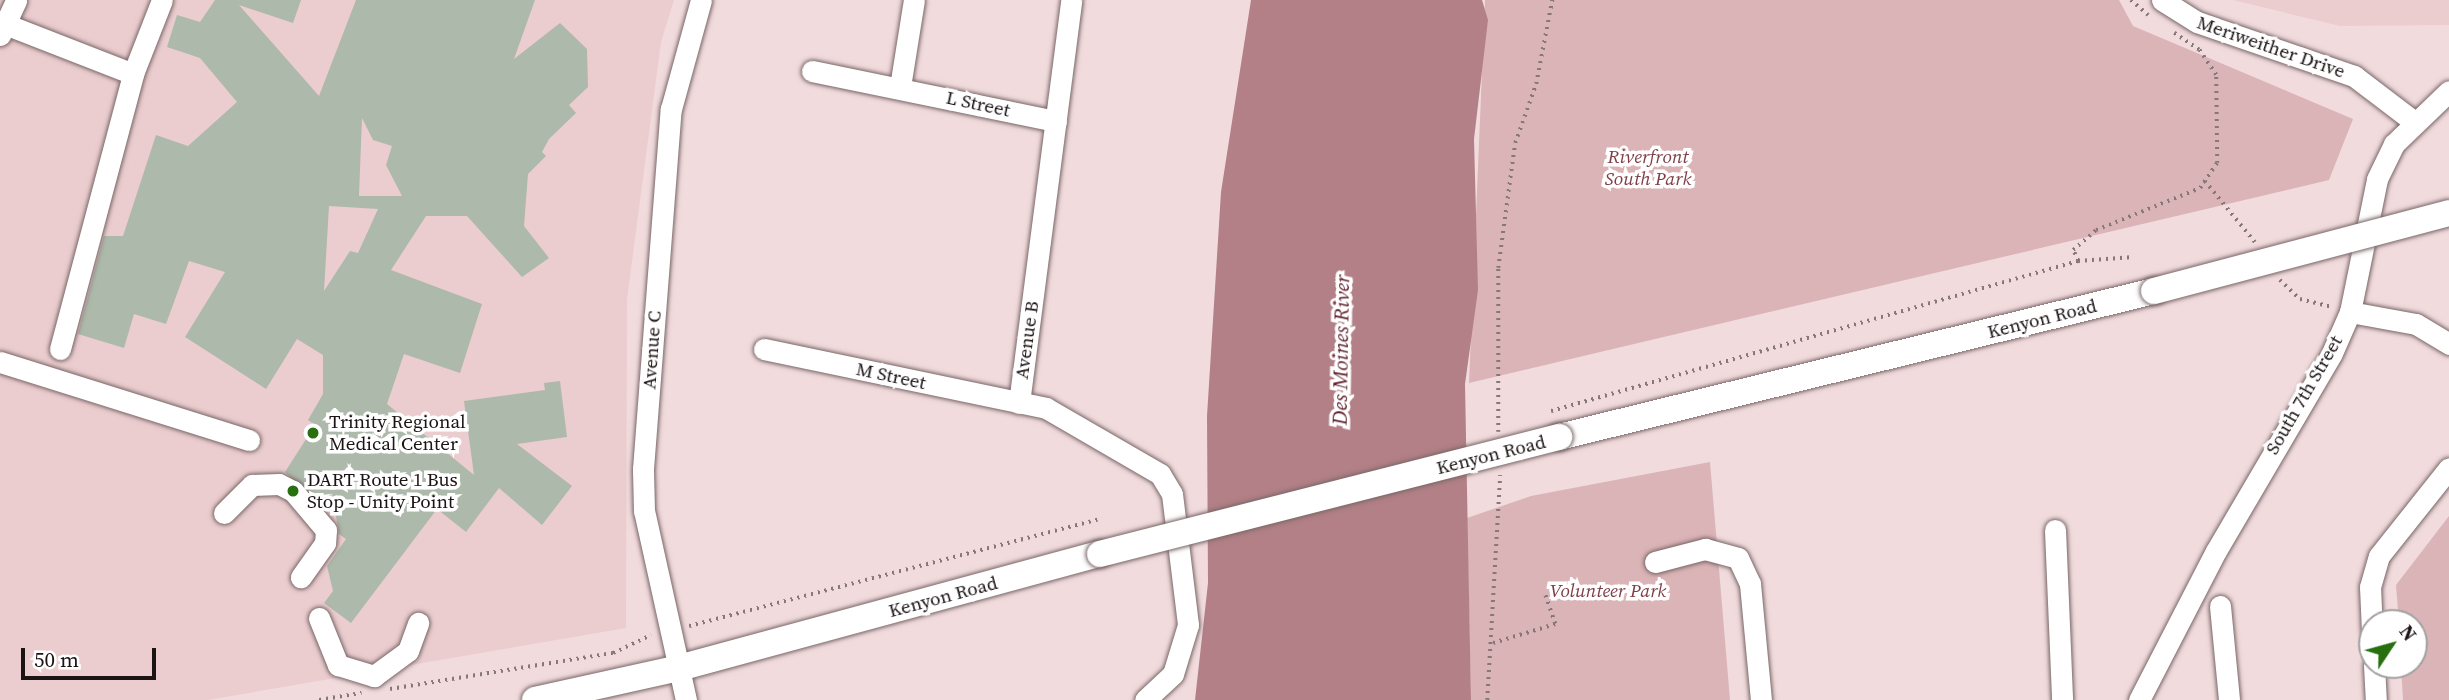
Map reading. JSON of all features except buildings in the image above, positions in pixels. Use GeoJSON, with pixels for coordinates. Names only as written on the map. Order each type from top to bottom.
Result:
{"type":"FeatureCollection","features":[{"type":"Feature","properties":{"kind":"main road","name":"Kenyon Road"},"geometry":{"type":"LineString","coordinates":[[535,700],[679,668],[1100,554],[1559,437],[2154,291],[2449,213]]}},
{"type":"Feature","properties":{"kind":"street"},"geometry":{"type":"LineString","coordinates":[[16,0],[3,30],[133,74]]}},
{"type":"Feature","properties":{"kind":"street"},"geometry":{"type":"LineString","coordinates":[[60,349],[133,74],[162,0]]}},
{"type":"Feature","properties":{"kind":"street","name":"Avenue C"},"geometry":{"type":"LineString","coordinates":[[686,700],[644,511],[643,470],[671,109],[701,0]]}},
{"type":"Feature","properties":{"kind":"street"},"geometry":{"type":"LineString","coordinates":[[900,87],[914,0]]}},
{"type":"Feature","properties":{"kind":"street","name":"Avenue B"},"geometry":{"type":"LineString","coordinates":[[1071,0],[1019,403],[1046,408],[1114,442],[1160,474],[1172,494],[1188,625],[1173,674],[1145,700]]}},
{"type":"Feature","properties":{"kind":"street","name":"Meriweither Drive"},"geometry":{"type":"LineString","coordinates":[[2159,10],[2354,76],[2413,121]]}},
{"type":"Feature","properties":{"kind":"street","name":"L Street"},"geometry":{"type":"LineString","coordinates":[[812,71],[1056,121]]}},
{"type":"Feature","properties":{"kind":"street","name":"South 7th Street"},"geometry":{"type":"LineString","coordinates":[[2139,700],[2350,312],[2377,179],[2413,121],[2449,91]]}},
{"type":"Feature","properties":{"kind":"street"},"geometry":{"type":"LineString","coordinates":[[2350,312],[2416,324],[2449,344]]}},
{"type":"Feature","properties":{"kind":"street","name":"M Street"},"geometry":{"type":"LineString","coordinates":[[764,349],[1019,403]]}},
{"type":"Feature","properties":{"kind":"street"},"geometry":{"type":"LineString","coordinates":[[0,362],[249,440]]}},
{"type":"Feature","properties":{"kind":"street"},"geometry":{"type":"LineString","coordinates":[[2371,609],[2370,587],[2379,556],[2449,468]]}},
{"type":"Feature","properties":{"kind":"street"},"geometry":{"type":"LineString","coordinates":[[223,513],[252,485],[279,484],[293,491],[327,530],[325,543],[300,577]]}},
{"type":"Feature","properties":{"kind":"street"},"geometry":{"type":"LineString","coordinates":[[2055,530],[2062,700]]}},
{"type":"Feature","properties":{"kind":"street"},"geometry":{"type":"LineString","coordinates":[[1655,562],[1705,549],[1738,558],[1750,584],[1761,699]]}},
{"type":"Feature","properties":{"kind":"street"},"geometry":{"type":"LineString","coordinates":[[2220,606],[2229,700]]}},
{"type":"Feature","properties":{"kind":"street"},"geometry":{"type":"LineString","coordinates":[[319,618],[338,665],[374,676],[408,651],[418,623]]}},
{"type":"Feature","properties":{"kind":"street"},"geometry":{"type":"LineString","coordinates":[[2375,679],[2376,700]]}},
{"type":"Feature","properties":{"kind":"path"},"geometry":{"type":"LineString","coordinates":[[1499,440],[1498,268],[1515,143],[1536,84],[1552,0]]}},
{"type":"Feature","properties":{"kind":"path"},"geometry":{"type":"LineString","coordinates":[[2131,0],[2159,10]]}},
{"type":"Feature","properties":{"kind":"path"},"geometry":{"type":"LineString","coordinates":[[2078,261],[2073,250],[2096,230],[2200,188],[2217,163],[2216,75],[2199,50],[2167,28]]}},
{"type":"Feature","properties":{"kind":"path"},"geometry":{"type":"LineString","coordinates":[[1551,411],[2078,261],[2134,257]]}},
{"type":"Feature","properties":{"kind":"path"},"geometry":{"type":"LineString","coordinates":[[1487,700],[1500,466]]}},
{"type":"Feature","properties":{"kind":"path"},"geometry":{"type":"LineString","coordinates":[[386,689],[613,653],[670,631],[1097,520]]}},
{"type":"Feature","properties":{"kind":"path"},"geometry":{"type":"LineString","coordinates":[[1492,643],[1555,624],[1544,592]]}},
{"type":"Feature","properties":{"kind":"path"},"geometry":{"type":"LineString","coordinates":[[319,700],[372,692]]}},
{"type":"Feature","properties":{"kind":"shaded area","name":"Trinity Regional Medical Center"},"geometry":{"type":"Polygon","coordinates":[[[0,0],[674,0],[661,42],[627,299],[626,628],[208,700],[0,700],[0,0]]]}},
{"type":"Feature","properties":{"kind":"shaded area"},"geometry":{"type":"Polygon","coordinates":[[[2233,0],[2449,0],[2449,25],[2340,26],[2233,0]]]}},
{"type":"Feature","properties":{"kind":"green space","name":"Riverfront South Park"},"geometry":{"type":"Polygon","coordinates":[[[1485,0],[2119,0],[2133,26],[2353,119],[2329,180],[1469,383],[1485,0]]]}},
{"type":"Feature","properties":{"kind":"green space","name":"Volunteer Park"},"geometry":{"type":"Polygon","coordinates":[[[1710,462],[1730,700],[1471,700],[1467,518],[1531,496],[1710,462]]]}},
{"type":"Feature","properties":{"kind":"green space"},"geometry":{"type":"Polygon","coordinates":[[[2449,516],[2449,700],[2403,700],[2402,679],[2428,679],[2428,609],[2398,609],[2396,585],[2449,516]]]}},
{"type":"Feature","properties":{"kind":"water","name":"Des Moines River"},"geometry":{"type":"Polygon","coordinates":[[[1251,0],[1482,0],[1488,20],[1474,139],[1478,290],[1465,384],[1471,700],[1195,700],[1208,583],[1207,416],[1221,192],[1251,0]]]}},
{"type":"Feature","properties":{"kind":"place","name":"Trinity Regional Medical Center"},"geometry":{"type":"Point","coordinates":[313,433]}},
{"type":"Feature","properties":{"kind":"place","name":"DART Route 1 Bus Stop - Unity Point"},"geometry":{"type":"Point","coordinates":[293,491]}}]}
